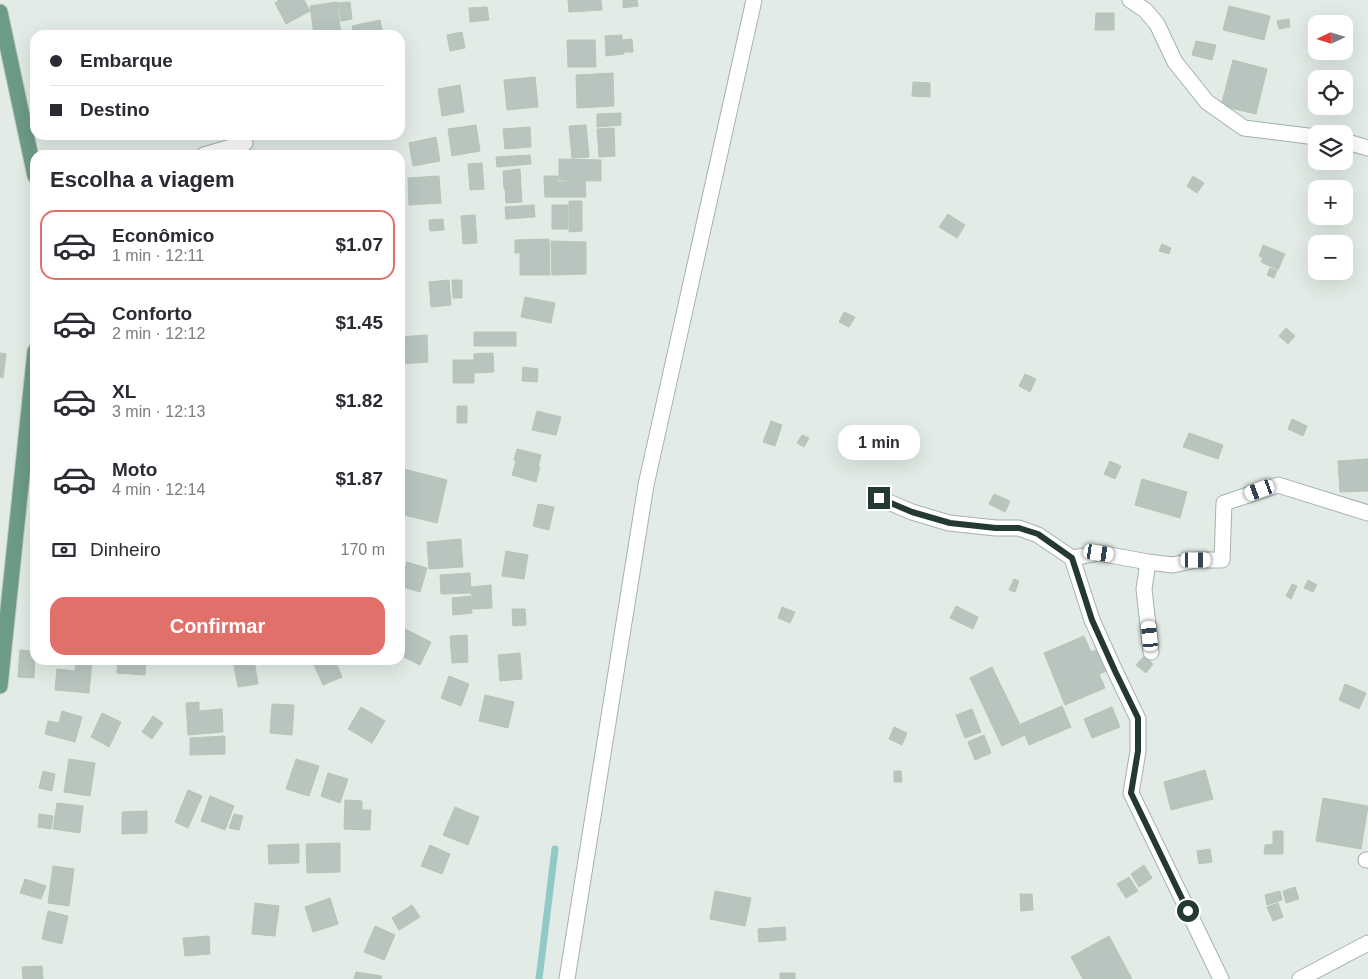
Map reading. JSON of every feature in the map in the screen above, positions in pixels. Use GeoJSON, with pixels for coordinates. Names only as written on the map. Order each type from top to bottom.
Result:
{"type":"FeatureCollection","features":[{"type":"Feature","properties":{"kind":"main road"},"geometry":{"type":"LineString","coordinates":[[0,12],[30,153]]}},
{"type":"Feature","properties":{"kind":"main road"},"geometry":{"type":"LineString","coordinates":[[0,677],[30,398]]}},
{"type":"Feature","properties":{"kind":"street"},"geometry":{"type":"LineString","coordinates":[[567,979],[646,485],[754,0]]}},
{"type":"Feature","properties":{"kind":"street"},"geometry":{"type":"LineString","coordinates":[[1130,0],[1145,10],[1157,24],[1175,62],[1207,102],[1244,128],[1308,136]]}},
{"type":"Feature","properties":{"kind":"street"},"geometry":{"type":"LineString","coordinates":[[221,150],[245,143]]}},
{"type":"Feature","properties":{"kind":"street"},"geometry":{"type":"LineString","coordinates":[[1353,144],[1368,148]]}},
{"type":"Feature","properties":{"kind":"street"},"geometry":{"type":"LineString","coordinates":[[1072,558],[1099,553],[1173,565],[1196,560],[1222,560],[1224,504],[1278,485],[1368,513]]}},
{"type":"Feature","properties":{"kind":"street"},"geometry":{"type":"LineString","coordinates":[[879,498],[912,512],[950,523],[996,528],[1019,528],[1038,534],[1072,558],[1092,620],[1138,718],[1138,751],[1131,793],[1221,979]]}},
{"type":"Feature","properties":{"kind":"street"},"geometry":{"type":"LineString","coordinates":[[1148,562],[1144,589],[1151,652]]}},
{"type":"Feature","properties":{"kind":"street"},"geometry":{"type":"LineString","coordinates":[[1300,979],[1368,943]]}},
{"type":"Feature","properties":{"kind":"building"},"geometry":{"type":"Polygon","coordinates":[[[279,0],[304,0],[310,11],[286,24],[275,3],[279,0]]]}},
{"type":"Feature","properties":{"kind":"building"},"geometry":{"type":"Polygon","coordinates":[[[568,0],[601,0],[602,10],[569,12],[568,0]]]}},
{"type":"Feature","properties":{"kind":"building"},"geometry":{"type":"Polygon","coordinates":[[[623,0],[637,0],[638,6],[623,8],[623,0]]]}},
{"type":"Feature","properties":{"kind":"building"},"geometry":{"type":"Polygon","coordinates":[[[337,2],[340,30],[313,30],[310,6],[337,2]]]}},
{"type":"Feature","properties":{"kind":"building"},"geometry":{"type":"Polygon","coordinates":[[[350,2],[352,19],[341,21],[338,3],[350,2]]]}},
{"type":"Feature","properties":{"kind":"building"},"geometry":{"type":"Polygon","coordinates":[[[1229,6],[1270,16],[1264,40],[1223,30],[1229,6]]]}},
{"type":"Feature","properties":{"kind":"building"},"geometry":{"type":"Polygon","coordinates":[[[487,7],[489,20],[470,22],[469,8],[487,7]]]}},
{"type":"Feature","properties":{"kind":"building"},"geometry":{"type":"Polygon","coordinates":[[[1096,13],[1114,13],[1114,30],[1095,30],[1096,13]]]}},
{"type":"Feature","properties":{"kind":"building"},"geometry":{"type":"Polygon","coordinates":[[[1289,19],[1290,27],[1279,29],[1277,21],[1289,19]]]}},
{"type":"Feature","properties":{"kind":"building"},"geometry":{"type":"Polygon","coordinates":[[[380,20],[382,30],[353,30],[352,26],[380,20]]]}},
{"type":"Feature","properties":{"kind":"building"},"geometry":{"type":"Polygon","coordinates":[[[462,32],[465,48],[450,51],[447,35],[462,32]]]}},
{"type":"Feature","properties":{"kind":"building"},"geometry":{"type":"Polygon","coordinates":[[[622,35],[622,40],[632,39],[633,52],[606,56],[605,36],[622,35]]]}},
{"type":"Feature","properties":{"kind":"building"},"geometry":{"type":"Polygon","coordinates":[[[567,40],[595,40],[596,67],[568,67],[567,40]]]}},
{"type":"Feature","properties":{"kind":"building"},"geometry":{"type":"Polygon","coordinates":[[[1196,41],[1216,45],[1212,60],[1192,55],[1196,41]]]}},
{"type":"Feature","properties":{"kind":"building"},"geometry":{"type":"Polygon","coordinates":[[[1233,60],[1267,69],[1256,114],[1221,106],[1233,60]]]}},
{"type":"Feature","properties":{"kind":"building"},"geometry":{"type":"Polygon","coordinates":[[[613,73],[614,106],[577,108],[576,75],[613,73]]]}},
{"type":"Feature","properties":{"kind":"building"},"geometry":{"type":"Polygon","coordinates":[[[535,77],[538,107],[507,110],[504,80],[535,77]]]}},
{"type":"Feature","properties":{"kind":"building"},"geometry":{"type":"Polygon","coordinates":[[[913,82],[930,83],[930,97],[912,96],[913,82]]]}},
{"type":"Feature","properties":{"kind":"building"},"geometry":{"type":"Polygon","coordinates":[[[460,85],[464,112],[442,116],[438,89],[460,85]]]}},
{"type":"Feature","properties":{"kind":"building"},"geometry":{"type":"Polygon","coordinates":[[[621,113],[621,125],[597,127],[597,114],[621,113]]]}},
{"type":"Feature","properties":{"kind":"building"},"geometry":{"type":"Polygon","coordinates":[[[476,125],[480,151],[452,156],[448,129],[476,125]]]}},
{"type":"Feature","properties":{"kind":"building"},"geometry":{"type":"Polygon","coordinates":[[[586,125],[589,157],[572,158],[569,126],[586,125]]]}},
{"type":"Feature","properties":{"kind":"building"},"geometry":{"type":"Polygon","coordinates":[[[530,127],[531,147],[505,149],[503,129],[530,127]]]}},
{"type":"Feature","properties":{"kind":"building"},"geometry":{"type":"Polygon","coordinates":[[[614,128],[615,156],[599,157],[597,129],[614,128]]]}},
{"type":"Feature","properties":{"kind":"building"},"geometry":{"type":"Polygon","coordinates":[[[436,137],[440,161],[413,166],[409,143],[436,137]]]}},
{"type":"Feature","properties":{"kind":"building"},"geometry":{"type":"Polygon","coordinates":[[[530,155],[531,164],[497,167],[496,157],[530,155]]]}},
{"type":"Feature","properties":{"kind":"building"},"geometry":{"type":"Polygon","coordinates":[[[559,159],[601,160],[601,181],[559,180],[559,159]]]}},
{"type":"Feature","properties":{"kind":"building"},"geometry":{"type":"Polygon","coordinates":[[[482,163],[484,189],[470,190],[468,164],[482,163]]]}},
{"type":"Feature","properties":{"kind":"building"},"geometry":{"type":"Polygon","coordinates":[[[520,169],[521,187],[504,189],[503,171],[520,169]]]}},
{"type":"Feature","properties":{"kind":"building"},"geometry":{"type":"Polygon","coordinates":[[[439,176],[441,203],[409,205],[408,178],[439,176]]]}},
{"type":"Feature","properties":{"kind":"building"},"geometry":{"type":"Polygon","coordinates":[[[544,176],[558,176],[558,197],[545,197],[544,176]]]}},
{"type":"Feature","properties":{"kind":"building"},"geometry":{"type":"Polygon","coordinates":[[[1193,176],[1204,183],[1197,193],[1187,186],[1193,176]]]}},
{"type":"Feature","properties":{"kind":"building"},"geometry":{"type":"Polygon","coordinates":[[[585,181],[586,197],[558,197],[558,182],[585,181]]]}},
{"type":"Feature","properties":{"kind":"building"},"geometry":{"type":"Polygon","coordinates":[[[521,187],[522,202],[506,203],[505,188],[521,187]]]}},
{"type":"Feature","properties":{"kind":"building"},"geometry":{"type":"Polygon","coordinates":[[[569,201],[582,201],[582,231],[569,232],[569,201]]]}},
{"type":"Feature","properties":{"kind":"building"},"geometry":{"type":"Polygon","coordinates":[[[534,205],[535,217],[506,219],[505,207],[534,205]]]}},
{"type":"Feature","properties":{"kind":"building"},"geometry":{"type":"Polygon","coordinates":[[[552,205],[568,205],[568,229],[552,229],[552,205]]]}},
{"type":"Feature","properties":{"kind":"building"},"geometry":{"type":"Polygon","coordinates":[[[948,214],[965,225],[957,238],[939,227],[948,214]]]}},
{"type":"Feature","properties":{"kind":"building"},"geometry":{"type":"Polygon","coordinates":[[[475,215],[476,229],[462,230],[461,216],[475,215]]]}},
{"type":"Feature","properties":{"kind":"building"},"geometry":{"type":"Polygon","coordinates":[[[443,219],[444,230],[430,231],[429,220],[443,219]]]}},
{"type":"Feature","properties":{"kind":"building"},"geometry":{"type":"Polygon","coordinates":[[[476,229],[477,243],[463,244],[462,230],[476,229]]]}},
{"type":"Feature","properties":{"kind":"building"},"geometry":{"type":"Polygon","coordinates":[[[549,239],[550,275],[520,275],[520,253],[515,253],[515,240],[549,239]]]}},
{"type":"Feature","properties":{"kind":"building"},"geometry":{"type":"Polygon","coordinates":[[[551,241],[586,242],[586,274],[552,275],[551,241]]]}},
{"type":"Feature","properties":{"kind":"building"},"geometry":{"type":"Polygon","coordinates":[[[1162,244],[1171,248],[1169,254],[1159,251],[1162,244]]]}},
{"type":"Feature","properties":{"kind":"building"},"geometry":{"type":"Polygon","coordinates":[[[1263,245],[1285,254],[1278,270],[1261,262],[1263,258],[1259,256],[1263,245]]]}},
{"type":"Feature","properties":{"kind":"building"},"geometry":{"type":"Polygon","coordinates":[[[1270,268],[1277,271],[1274,278],[1267,275],[1270,268]]]}},
{"type":"Feature","properties":{"kind":"building"},"geometry":{"type":"Polygon","coordinates":[[[449,280],[451,305],[431,307],[429,282],[449,280]]]}},
{"type":"Feature","properties":{"kind":"building"},"geometry":{"type":"Polygon","coordinates":[[[452,280],[462,280],[462,298],[453,298],[452,280]]]}},
{"type":"Feature","properties":{"kind":"building"},"geometry":{"type":"Polygon","coordinates":[[[525,297],[555,303],[551,323],[521,317],[525,297]]]}},
{"type":"Feature","properties":{"kind":"building"},"geometry":{"type":"Polygon","coordinates":[[[844,312],[855,317],[849,327],[839,322],[844,312]]]}},
{"type":"Feature","properties":{"kind":"building"},"geometry":{"type":"Polygon","coordinates":[[[1286,328],[1295,336],[1288,344],[1279,336],[1286,328]]]}},
{"type":"Feature","properties":{"kind":"building"},"geometry":{"type":"Polygon","coordinates":[[[474,332],[516,332],[516,346],[474,346],[474,332]]]}},
{"type":"Feature","properties":{"kind":"building"},"geometry":{"type":"Polygon","coordinates":[[[427,335],[428,362],[405,364],[405,337],[427,335]]]}},
{"type":"Feature","properties":{"kind":"building"},"geometry":{"type":"Polygon","coordinates":[[[0,353],[6,354],[3,378],[0,377],[0,353]]]}},
{"type":"Feature","properties":{"kind":"building"},"geometry":{"type":"Polygon","coordinates":[[[493,353],[494,372],[474,373],[474,354],[493,353]]]}},
{"type":"Feature","properties":{"kind":"building"},"geometry":{"type":"Polygon","coordinates":[[[453,360],[474,360],[474,383],[453,383],[453,360]]]}},
{"type":"Feature","properties":{"kind":"building"},"geometry":{"type":"Polygon","coordinates":[[[523,367],[538,369],[537,382],[522,381],[523,367]]]}},
{"type":"Feature","properties":{"kind":"building"},"geometry":{"type":"Polygon","coordinates":[[[1025,374],[1036,379],[1030,392],[1019,386],[1025,374]]]}},
{"type":"Feature","properties":{"kind":"building"},"geometry":{"type":"Polygon","coordinates":[[[457,406],[467,406],[467,423],[457,423],[457,406]]]}},
{"type":"Feature","properties":{"kind":"building"},"geometry":{"type":"Polygon","coordinates":[[[537,411],[561,417],[556,435],[532,430],[537,411]]]}},
{"type":"Feature","properties":{"kind":"building"},"geometry":{"type":"Polygon","coordinates":[[[1292,419],[1307,426],[1303,436],[1288,429],[1292,419]]]}},
{"type":"Feature","properties":{"kind":"building"},"geometry":{"type":"Polygon","coordinates":[[[771,421],[782,425],[775,446],[763,442],[771,421]]]}},
{"type":"Feature","properties":{"kind":"building"},"geometry":{"type":"Polygon","coordinates":[[[1189,433],[1223,445],[1218,459],[1183,447],[1189,433]]]}},
{"type":"Feature","properties":{"kind":"building"},"geometry":{"type":"Polygon","coordinates":[[[802,435],[809,438],[804,447],[797,443],[802,435]]]}},
{"type":"Feature","properties":{"kind":"building"},"geometry":{"type":"Polygon","coordinates":[[[517,449],[541,455],[538,467],[514,460],[517,449]]]}},
{"type":"Feature","properties":{"kind":"building"},"geometry":{"type":"Polygon","coordinates":[[[1368,459],[1368,491],[1340,492],[1338,461],[1368,459]]]}},
{"type":"Feature","properties":{"kind":"building"},"geometry":{"type":"Polygon","coordinates":[[[516,461],[540,467],[536,482],[512,475],[516,461]]]}},
{"type":"Feature","properties":{"kind":"building"},"geometry":{"type":"Polygon","coordinates":[[[1110,461],[1121,466],[1115,479],[1104,474],[1110,461]]]}},
{"type":"Feature","properties":{"kind":"building"},"geometry":{"type":"Polygon","coordinates":[[[405,469],[447,480],[437,523],[405,515],[405,469]]]}},
{"type":"Feature","properties":{"kind":"building"},"geometry":{"type":"Polygon","coordinates":[[[1142,479],[1187,492],[1180,518],[1135,505],[1142,479]]]}},
{"type":"Feature","properties":{"kind":"building"},"geometry":{"type":"Polygon","coordinates":[[[994,494],[1010,501],[1005,512],[989,504],[994,494]]]}},
{"type":"Feature","properties":{"kind":"building"},"geometry":{"type":"Polygon","coordinates":[[[538,504],[554,507],[549,530],[533,526],[538,504]]]}},
{"type":"Feature","properties":{"kind":"building"},"geometry":{"type":"Polygon","coordinates":[[[461,539],[463,567],[429,569],[427,542],[461,539]]]}},
{"type":"Feature","properties":{"kind":"building"},"geometry":{"type":"Polygon","coordinates":[[[506,551],[528,555],[524,579],[502,576],[506,551]]]}},
{"type":"Feature","properties":{"kind":"building"},"geometry":{"type":"Polygon","coordinates":[[[407,562],[427,568],[420,592],[405,588],[407,562]]]}},
{"type":"Feature","properties":{"kind":"building"},"geometry":{"type":"Polygon","coordinates":[[[470,573],[471,593],[441,594],[440,575],[470,573]]]}},
{"type":"Feature","properties":{"kind":"building"},"geometry":{"type":"Polygon","coordinates":[[[1014,579],[1019,581],[1015,592],[1009,590],[1014,579]]]}},
{"type":"Feature","properties":{"kind":"building"},"geometry":{"type":"Polygon","coordinates":[[[1308,580],[1317,585],[1313,592],[1304,588],[1308,580]]]}},
{"type":"Feature","properties":{"kind":"building"},"geometry":{"type":"Polygon","coordinates":[[[1292,584],[1297,586],[1291,599],[1286,596],[1292,584]]]}},
{"type":"Feature","properties":{"kind":"building"},"geometry":{"type":"Polygon","coordinates":[[[491,585],[492,608],[473,609],[471,587],[491,585]]]}},
{"type":"Feature","properties":{"kind":"building"},"geometry":{"type":"Polygon","coordinates":[[[471,596],[472,613],[453,615],[452,598],[471,596]]]}},
{"type":"Feature","properties":{"kind":"building"},"geometry":{"type":"Polygon","coordinates":[[[956,606],[978,617],[973,629],[950,618],[956,606]]]}},
{"type":"Feature","properties":{"kind":"building"},"geometry":{"type":"Polygon","coordinates":[[[782,607],[795,612],[790,623],[778,618],[782,607]]]}},
{"type":"Feature","properties":{"kind":"building"},"geometry":{"type":"Polygon","coordinates":[[[512,609],[525,609],[526,625],[513,626],[512,609]]]}},
{"type":"Feature","properties":{"kind":"building"},"geometry":{"type":"Polygon","coordinates":[[[405,629],[431,642],[420,665],[405,658],[405,629]]]}},
{"type":"Feature","properties":{"kind":"building"},"geometry":{"type":"Polygon","coordinates":[[[467,635],[468,662],[452,663],[450,636],[467,635]]]}},
{"type":"Feature","properties":{"kind":"building"},"geometry":{"type":"Polygon","coordinates":[[[1084,636],[1091,652],[1098,649],[1107,671],[1099,674],[1105,688],[1065,705],[1044,653],[1084,636]]]}},
{"type":"Feature","properties":{"kind":"building"},"geometry":{"type":"Polygon","coordinates":[[[20,650],[30,651],[30,665],[34,665],[34,678],[18,677],[20,650]]]}},
{"type":"Feature","properties":{"kind":"building"},"geometry":{"type":"Polygon","coordinates":[[[520,653],[522,679],[500,681],[498,655],[520,653]]]}},
{"type":"Feature","properties":{"kind":"building"},"geometry":{"type":"Polygon","coordinates":[[[1144,656],[1153,664],[1146,673],[1136,665],[1144,656]]]}},
{"type":"Feature","properties":{"kind":"building"},"geometry":{"type":"Polygon","coordinates":[[[76,665],[92,665],[89,693],[55,690],[57,669],[75,671],[76,665]]]}},
{"type":"Feature","properties":{"kind":"building"},"geometry":{"type":"Polygon","coordinates":[[[118,665],[146,665],[145,675],[117,673],[118,665]]]}},
{"type":"Feature","properties":{"kind":"building"},"geometry":{"type":"Polygon","coordinates":[[[234,665],[255,665],[258,684],[238,687],[234,665]]]}},
{"type":"Feature","properties":{"kind":"building"},"geometry":{"type":"Polygon","coordinates":[[[314,665],[337,665],[342,677],[323,685],[314,665]]]}},
{"type":"Feature","properties":{"kind":"building"},"geometry":{"type":"Polygon","coordinates":[[[992,667],[1025,735],[1002,746],[970,678],[992,667]]]}},
{"type":"Feature","properties":{"kind":"building"},"geometry":{"type":"Polygon","coordinates":[[[449,676],[469,684],[461,706],[441,698],[449,676]]]}},
{"type":"Feature","properties":{"kind":"building"},"geometry":{"type":"Polygon","coordinates":[[[1345,684],[1366,693],[1359,709],[1339,700],[1345,684]]]}},
{"type":"Feature","properties":{"kind":"building"},"geometry":{"type":"Polygon","coordinates":[[[485,695],[514,702],[508,728],[479,721],[485,695]]]}},
{"type":"Feature","properties":{"kind":"building"},"geometry":{"type":"Polygon","coordinates":[[[199,702],[199,711],[222,709],[223,732],[188,735],[186,703],[199,702]]]}},
{"type":"Feature","properties":{"kind":"building"},"geometry":{"type":"Polygon","coordinates":[[[272,704],[294,705],[292,735],[270,733],[272,704]]]}},
{"type":"Feature","properties":{"kind":"building"},"geometry":{"type":"Polygon","coordinates":[[[1062,706],[1071,727],[1029,745],[1021,724],[1062,706]]]}},
{"type":"Feature","properties":{"kind":"building"},"geometry":{"type":"Polygon","coordinates":[[[361,707],[385,721],[372,743],[348,729],[361,707]]]}},
{"type":"Feature","properties":{"kind":"building"},"geometry":{"type":"Polygon","coordinates":[[[1112,707],[1120,727],[1092,738],[1084,719],[1112,707]]]}},
{"type":"Feature","properties":{"kind":"building"},"geometry":{"type":"Polygon","coordinates":[[[972,709],[981,732],[965,738],[956,715],[972,709]]]}},
{"type":"Feature","properties":{"kind":"building"},"geometry":{"type":"Polygon","coordinates":[[[62,711],[82,717],[75,742],[45,734],[48,721],[59,723],[62,711]]]}},
{"type":"Feature","properties":{"kind":"building"},"geometry":{"type":"Polygon","coordinates":[[[102,713],[121,722],[109,747],[91,737],[102,713]]]}},
{"type":"Feature","properties":{"kind":"building"},"geometry":{"type":"Polygon","coordinates":[[[153,716],[163,723],[152,739],[142,732],[153,716]]]}},
{"type":"Feature","properties":{"kind":"building"},"geometry":{"type":"Polygon","coordinates":[[[894,727],[907,733],[902,745],[889,739],[894,727]]]}},
{"type":"Feature","properties":{"kind":"building"},"geometry":{"type":"Polygon","coordinates":[[[984,735],[991,753],[975,760],[968,742],[984,735]]]}},
{"type":"Feature","properties":{"kind":"building"},"geometry":{"type":"Polygon","coordinates":[[[225,736],[225,754],[190,755],[190,738],[225,736]]]}},
{"type":"Feature","properties":{"kind":"building"},"geometry":{"type":"Polygon","coordinates":[[[69,759],[95,763],[90,796],[64,792],[69,759]]]}},
{"type":"Feature","properties":{"kind":"building"},"geometry":{"type":"Polygon","coordinates":[[[296,759],[319,766],[309,796],[286,789],[296,759]]]}},
{"type":"Feature","properties":{"kind":"building"},"geometry":{"type":"Polygon","coordinates":[[[1205,770],[1213,799],[1171,810],[1164,782],[1205,770]]]}},
{"type":"Feature","properties":{"kind":"building"},"geometry":{"type":"Polygon","coordinates":[[[43,771],[55,774],[52,791],[39,788],[43,771]]]}},
{"type":"Feature","properties":{"kind":"building"},"geometry":{"type":"Polygon","coordinates":[[[894,771],[901,771],[902,782],[894,782],[894,771]]]}},
{"type":"Feature","properties":{"kind":"building"},"geometry":{"type":"Polygon","coordinates":[[[328,773],[348,779],[340,803],[321,796],[328,773]]]}},
{"type":"Feature","properties":{"kind":"building"},"geometry":{"type":"Polygon","coordinates":[[[188,790],[202,796],[188,828],[175,822],[188,790]]]}},
{"type":"Feature","properties":{"kind":"building"},"geometry":{"type":"Polygon","coordinates":[[[210,796],[234,806],[225,830],[201,821],[210,796]]]}},
{"type":"Feature","properties":{"kind":"building"},"geometry":{"type":"Polygon","coordinates":[[[1323,798],[1368,806],[1361,849],[1316,841],[1323,798]]]}},
{"type":"Feature","properties":{"kind":"building"},"geometry":{"type":"Polygon","coordinates":[[[345,800],[362,801],[362,810],[371,810],[370,830],[344,829],[345,800]]]}},
{"type":"Feature","properties":{"kind":"building"},"geometry":{"type":"Polygon","coordinates":[[[57,803],[83,806],[80,833],[53,829],[57,803]]]}},
{"type":"Feature","properties":{"kind":"building"},"geometry":{"type":"Polygon","coordinates":[[[455,807],[479,817],[468,845],[443,835],[455,807]]]}},
{"type":"Feature","properties":{"kind":"building"},"geometry":{"type":"Polygon","coordinates":[[[147,811],[147,833],[122,834],[122,812],[147,811]]]}},
{"type":"Feature","properties":{"kind":"building"},"geometry":{"type":"Polygon","coordinates":[[[39,814],[53,816],[51,829],[38,827],[39,814]]]}},
{"type":"Feature","properties":{"kind":"building"},"geometry":{"type":"Polygon","coordinates":[[[234,814],[243,816],[239,830],[229,828],[234,814]]]}},
{"type":"Feature","properties":{"kind":"building"},"geometry":{"type":"Polygon","coordinates":[[[1273,831],[1283,831],[1283,854],[1264,854],[1265,845],[1273,844],[1273,831]]]}},
{"type":"Feature","properties":{"kind":"building"},"geometry":{"type":"Polygon","coordinates":[[[340,843],[340,872],[307,873],[306,844],[340,843]]]}},
{"type":"Feature","properties":{"kind":"building"},"geometry":{"type":"Polygon","coordinates":[[[299,844],[299,863],[269,864],[268,845],[299,844]]]}},
{"type":"Feature","properties":{"kind":"building"},"geometry":{"type":"Polygon","coordinates":[[[430,845],[450,854],[442,874],[421,866],[430,845]]]}},
{"type":"Feature","properties":{"kind":"building"},"geometry":{"type":"Polygon","coordinates":[[[1210,849],[1212,862],[1199,864],[1197,851],[1210,849]]]}},
{"type":"Feature","properties":{"kind":"building"},"geometry":{"type":"Polygon","coordinates":[[[1144,865],[1152,878],[1139,887],[1131,874],[1144,865]]]}},
{"type":"Feature","properties":{"kind":"building"},"geometry":{"type":"Polygon","coordinates":[[[53,866],[74,869],[69,906],[48,903],[53,866]]]}},
{"type":"Feature","properties":{"kind":"building"},"geometry":{"type":"Polygon","coordinates":[[[1129,877],[1138,891],[1126,898],[1117,884],[1129,877]]]}},
{"type":"Feature","properties":{"kind":"building"},"geometry":{"type":"Polygon","coordinates":[[[25,879],[46,886],[41,899],[20,893],[25,879]]]}},
{"type":"Feature","properties":{"kind":"building"},"geometry":{"type":"Polygon","coordinates":[[[1295,887],[1299,899],[1286,903],[1283,891],[1295,887]]]}},
{"type":"Feature","properties":{"kind":"building"},"geometry":{"type":"Polygon","coordinates":[[[715,891],[751,898],[745,926],[710,919],[715,891]]]}},
{"type":"Feature","properties":{"kind":"building"},"geometry":{"type":"Polygon","coordinates":[[[1280,891],[1282,900],[1267,905],[1265,895],[1280,891]]]}},
{"type":"Feature","properties":{"kind":"building"},"geometry":{"type":"Polygon","coordinates":[[[1020,894],[1032,894],[1033,910],[1021,911],[1020,894]]]}},
{"type":"Feature","properties":{"kind":"building"},"geometry":{"type":"Polygon","coordinates":[[[330,898],[338,924],[313,932],[305,907],[330,898]]]}},
{"type":"Feature","properties":{"kind":"building"},"geometry":{"type":"Polygon","coordinates":[[[255,903],[279,906],[275,936],[252,934],[255,903]]]}},
{"type":"Feature","properties":{"kind":"building"},"geometry":{"type":"Polygon","coordinates":[[[1278,903],[1283,917],[1273,921],[1267,907],[1278,903]]]}},
{"type":"Feature","properties":{"kind":"building"},"geometry":{"type":"Polygon","coordinates":[[[412,905],[420,917],[399,930],[392,918],[412,905]]]}},
{"type":"Feature","properties":{"kind":"building"},"geometry":{"type":"Polygon","coordinates":[[[48,911],[68,916],[62,944],[42,939],[48,911]]]}},
{"type":"Feature","properties":{"kind":"building"},"geometry":{"type":"Polygon","coordinates":[[[375,926],[395,935],[384,960],[364,952],[375,926]]]}},
{"type":"Feature","properties":{"kind":"building"},"geometry":{"type":"Polygon","coordinates":[[[785,927],[786,940],[759,942],[758,929],[785,927]]]}},
{"type":"Feature","properties":{"kind":"building"},"geometry":{"type":"Polygon","coordinates":[[[209,936],[210,954],[185,956],[183,938],[209,936]]]}},
{"type":"Feature","properties":{"kind":"building"},"geometry":{"type":"Polygon","coordinates":[[[1109,936],[1132,979],[1083,979],[1071,957],[1109,936]]]}},
{"type":"Feature","properties":{"kind":"building"},"geometry":{"type":"Polygon","coordinates":[[[42,966],[43,979],[23,979],[22,967],[42,966]]]}},
{"type":"Feature","properties":{"kind":"building"},"geometry":{"type":"Polygon","coordinates":[[[356,972],[382,976],[381,979],[354,979],[356,972]]]}},
{"type":"Feature","properties":{"kind":"building"},"geometry":{"type":"Polygon","coordinates":[[[780,973],[795,973],[795,979],[780,979],[780,973]]]}},
{"type":"Feature","properties":{"kind":"waterway"},"geometry":{"type":"LineString","coordinates":[[539,979],[555,849]]}},
{"type":"Feature","properties":{"kind":"route"},"geometry":{"type":"LineString","coordinates":[[879,498],[912,512],[950,523],[996,528],[1019,528],[1038,534],[1072,558],[1092,620],[1138,718],[1138,751],[1131,793],[1188,911]]}}]}
